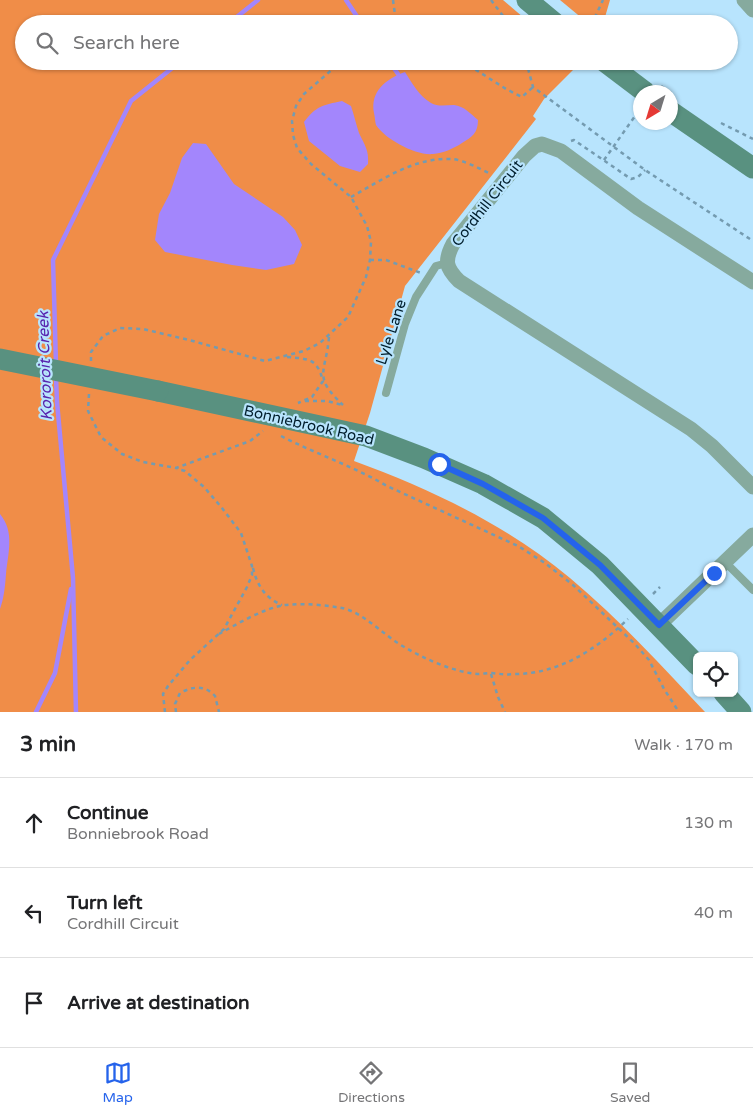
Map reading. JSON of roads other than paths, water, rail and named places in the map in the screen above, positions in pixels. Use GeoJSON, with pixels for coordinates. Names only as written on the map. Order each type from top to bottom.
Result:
{"type":"FeatureCollection","features":[{"type":"Feature","properties":{"kind":"street"},"geometry":{"type":"LineString","coordinates":[[527,0],[545,15]]}},
{"type":"Feature","properties":{"kind":"street"},"geometry":{"type":"LineString","coordinates":[[744,0],[753,10]]}},
{"type":"Feature","properties":{"kind":"street"},"geometry":{"type":"LineString","coordinates":[[616,70],[636,85]]}},
{"type":"Feature","properties":{"kind":"street"},"geometry":{"type":"LineString","coordinates":[[678,116],[753,168]]}},
{"type":"Feature","properties":{"kind":"street","name":"Cordhill Circuit"},"geometry":{"type":"LineString","coordinates":[[753,282],[646,212],[561,151],[553,146],[542,144],[535,146],[524,156],[504,180],[453,244],[448,254],[447,263],[450,272],[459,281],[691,429],[712,446],[753,487]]}},
{"type":"Feature","properties":{"kind":"street","name":"Bonniebrook Road"},"geometry":{"type":"LineString","coordinates":[[0,359],[366,436],[424,458],[483,484],[543,518],[600,565],[693,661]]}},
{"type":"Feature","properties":{"kind":"street"},"geometry":{"type":"LineString","coordinates":[[659,625],[753,535]]}},
{"type":"Feature","properties":{"kind":"street"},"geometry":{"type":"LineString","coordinates":[[728,697],[741,712]]}},
{"type":"Feature","properties":{"kind":"lane","name":"Lyle Lane"},"geometry":{"type":"LineString","coordinates":[[386,394],[405,324],[416,298],[436,266],[447,263]]}},
{"type":"Feature","properties":{"kind":"lane"},"geometry":{"type":"LineString","coordinates":[[726,562],[753,590]]}},
{"type":"Feature","properties":{"kind":"waterway","name":"Kororoit Creek"},"geometry":{"type":"LineString","coordinates":[[239,15],[258,0]]}},
{"type":"Feature","properties":{"kind":"waterway"},"geometry":{"type":"LineString","coordinates":[[346,0],[356,15]]}},
{"type":"Feature","properties":{"kind":"waterway","name":"Kororoit Creek"},"geometry":{"type":"LineString","coordinates":[[56,364],[53,260],[131,101],[170,70]]}},
{"type":"Feature","properties":{"kind":"waterway"},"geometry":{"type":"LineString","coordinates":[[395,70],[398,74]]}},
{"type":"Feature","properties":{"kind":"waterway","name":"Kororoit Creek"},"geometry":{"type":"LineString","coordinates":[[56,377],[73,578],[76,712]]}},
{"type":"Feature","properties":{"kind":"waterway"},"geometry":{"type":"LineString","coordinates":[[36,712],[55,673],[71,589]]}}]}
